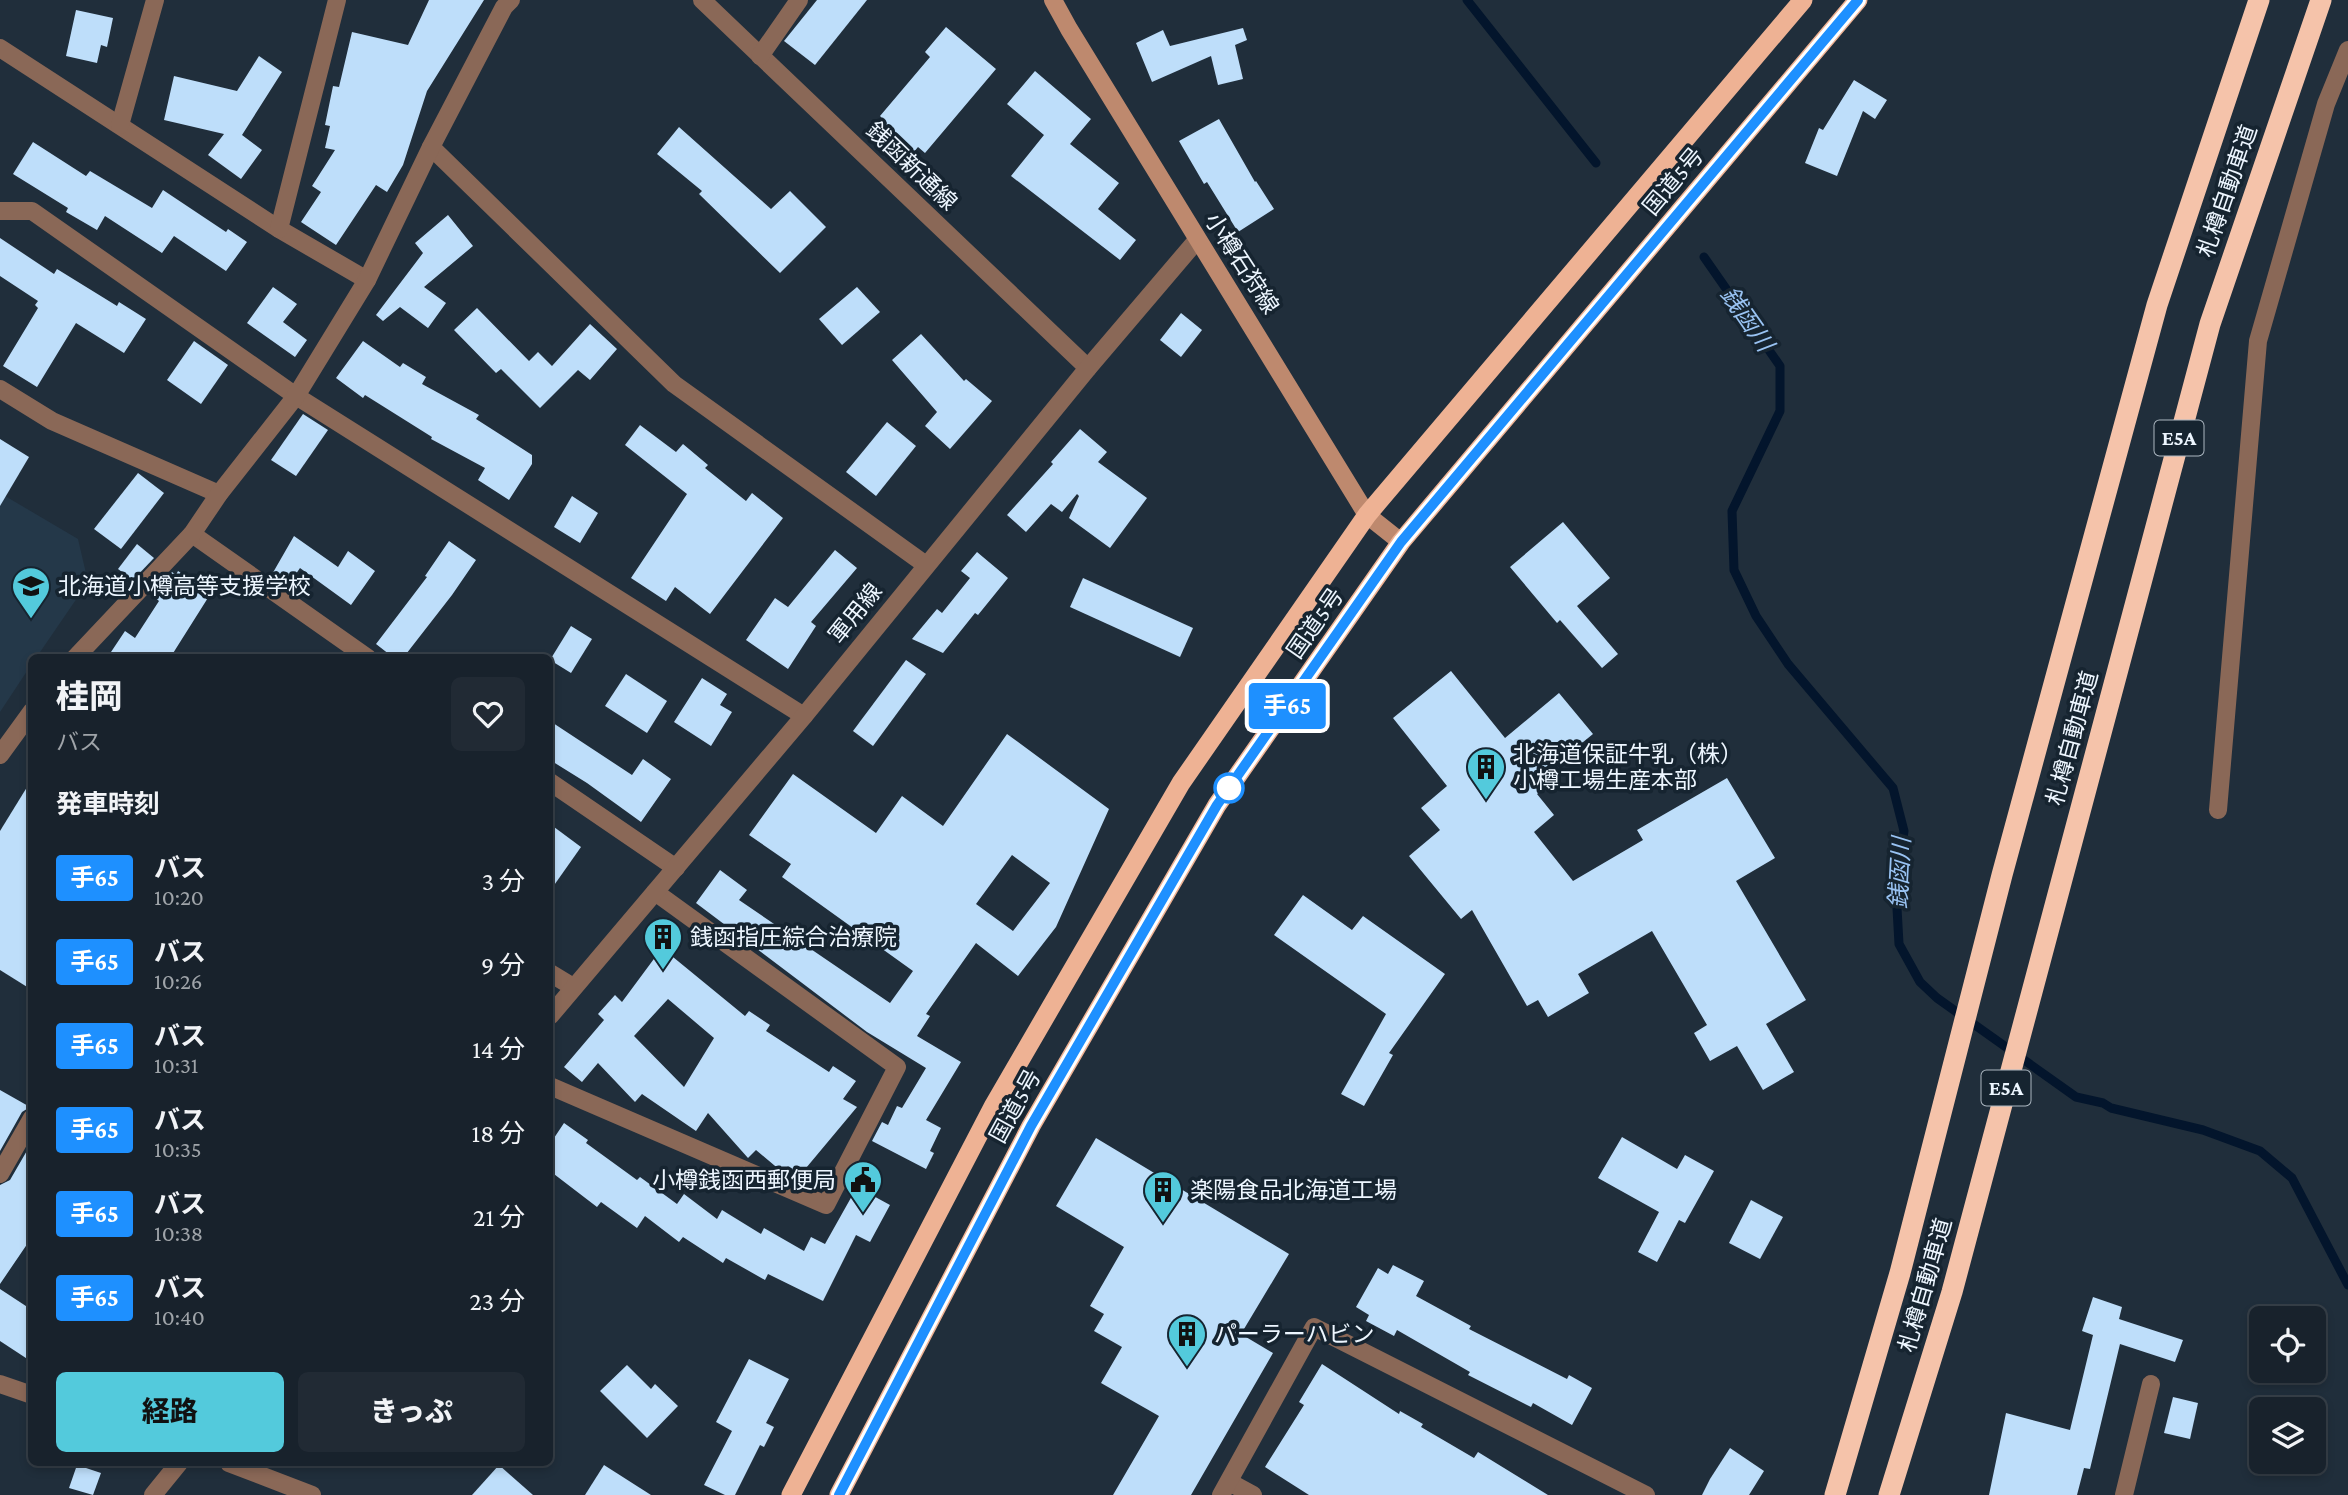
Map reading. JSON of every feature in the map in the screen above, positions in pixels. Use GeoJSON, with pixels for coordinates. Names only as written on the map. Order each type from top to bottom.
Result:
{"type":"FeatureCollection","features":[{"type":"Feature","properties":{"kind":"highway","name":"国道5号"},"geometry":{"type":"LineString","coordinates":[[791,1495],[993,1105],[1181,783],[1367,515],[1803,0]]}},
{"type":"Feature","properties":{"kind":"highway","name":"国道5号"},"geometry":{"type":"LineString","coordinates":[[839,1495],[1031,1126],[1217,805],[1401,542],[1858,0]]}},
{"type":"Feature","properties":{"kind":"highway","name":"札樽自動車道"},"geometry":{"type":"LineString","coordinates":[[1835,1495],[1900,1273],[2002,875],[2157,305],[2259,0]]}},
{"type":"Feature","properties":{"kind":"highway","name":"札樽自動車道"},"geometry":{"type":"LineString","coordinates":[[1889,1495],[1952,1292],[2210,324],[2321,0]]}},
{"type":"Feature","properties":{"kind":"main road","name":"小樽石狩線"},"geometry":{"type":"LineString","coordinates":[[1053,0],[1367,515],[1401,542]]}},
{"type":"Feature","properties":{"kind":"street"},"geometry":{"type":"LineString","coordinates":[[120,125],[155,0]]}},
{"type":"Feature","properties":{"kind":"street"},"geometry":{"type":"LineString","coordinates":[[279,229],[337,0]]}},
{"type":"Feature","properties":{"kind":"street"},"geometry":{"type":"LineString","coordinates":[[79,654],[191,534],[296,396],[367,279],[431,148],[511,0]]}},
{"type":"Feature","properties":{"kind":"street","name":"銭函新通線"},"geometry":{"type":"LineString","coordinates":[[702,0],[1088,368]]}},
{"type":"Feature","properties":{"kind":"street"},"geometry":{"type":"LineString","coordinates":[[760,56],[799,0]]}},
{"type":"Feature","properties":{"kind":"street"},"geometry":{"type":"LineString","coordinates":[[0,48],[279,229],[367,279]]}},
{"type":"Feature","properties":{"kind":"street"},"geometry":{"type":"LineString","coordinates":[[2218,810],[2258,341],[2326,104],[2348,50]]}},
{"type":"Feature","properties":{"kind":"street"},"geometry":{"type":"LineString","coordinates":[[431,148],[674,384],[926,565]]}},
{"type":"Feature","properties":{"kind":"street"},"geometry":{"type":"LineString","coordinates":[[0,211],[32,211],[296,396],[804,716]]}},
{"type":"Feature","properties":{"kind":"street","name":"軍用線"},"geometry":{"type":"LineString","coordinates":[[553,1012],[804,716],[1088,368],[1197,240]]}},
{"type":"Feature","properties":{"kind":"street"},"geometry":{"type":"LineString","coordinates":[[0,390],[52,421],[219,494]]}},
{"type":"Feature","properties":{"kind":"street"},"geometry":{"type":"LineString","coordinates":[[191,534],[362,654]]}},
{"type":"Feature","properties":{"kind":"street"},"geometry":{"type":"LineString","coordinates":[[0,755],[28,716]]}},
{"type":"Feature","properties":{"kind":"street"},"geometry":{"type":"LineString","coordinates":[[553,784],[676,868]]}},
{"type":"Feature","properties":{"kind":"street"},"geometry":{"type":"LineString","coordinates":[[553,1087],[826,1205],[897,1067],[655,892]]}},
{"type":"Feature","properties":{"kind":"street"},"geometry":{"type":"LineString","coordinates":[[553,976],[573,987]]}},
{"type":"Feature","properties":{"kind":"street"},"geometry":{"type":"LineString","coordinates":[[0,1174],[28,1125]]}},
{"type":"Feature","properties":{"kind":"street"},"geometry":{"type":"LineString","coordinates":[[1254,1495],[1225,1489],[1314,1327],[1646,1495]]}},
{"type":"Feature","properties":{"kind":"street"},"geometry":{"type":"LineString","coordinates":[[0,1384],[28,1394]]}},
{"type":"Feature","properties":{"kind":"street"},"geometry":{"type":"LineString","coordinates":[[2124,1495],[2151,1384]]}},
{"type":"Feature","properties":{"kind":"street"},"geometry":{"type":"LineString","coordinates":[[153,1495],[176,1466]]}},
{"type":"Feature","properties":{"kind":"street"},"geometry":{"type":"LineString","coordinates":[[237,1466],[312,1495]]}},
{"type":"Feature","properties":{"kind":"shaded area","name":"北海道小樽高等支援学校"},"geometry":{"type":"Polygon","coordinates":[[[0,493],[78,539],[88,582],[39,654],[28,654],[28,670],[0,712],[0,493]]]}},
{"type":"Feature","properties":{"kind":"building"},"geometry":{"type":"Polygon","coordinates":[[[429,0],[484,0],[427,91],[403,165],[387,192],[376,185],[336,245],[301,222],[321,192],[312,186],[335,150],[325,148],[330,126],[325,125],[333,86],[339,87],[352,32],[408,45],[429,0]]]}},
{"type":"Feature","properties":{"kind":"building"},"geometry":{"type":"Polygon","coordinates":[[[817,0],[867,0],[815,65],[784,41],[817,0]]]}},
{"type":"Feature","properties":{"kind":"building"},"geometry":{"type":"Polygon","coordinates":[[[76,10],[113,18],[107,47],[101,45],[97,63],[66,56],[76,10]]]}},
{"type":"Feature","properties":{"kind":"building"},"geometry":{"type":"Polygon","coordinates":[[[946,27],[996,69],[925,153],[918,147],[908,159],[879,133],[887,123],[880,116],[930,57],[925,52],[946,27]]]}},
{"type":"Feature","properties":{"kind":"building"},"geometry":{"type":"Polygon","coordinates":[[[1243,28],[1247,40],[1235,45],[1243,79],[1218,85],[1211,56],[1152,82],[1136,43],[1163,30],[1170,46],[1243,28]]]}},
{"type":"Feature","properties":{"kind":"building"},"geometry":{"type":"Polygon","coordinates":[[[259,56],[282,72],[242,135],[262,150],[241,179],[208,155],[224,134],[164,120],[174,76],[237,91],[259,56]]]}},
{"type":"Feature","properties":{"kind":"building"},"geometry":{"type":"Polygon","coordinates":[[[1035,71],[1091,119],[1070,144],[1119,183],[1098,209],[1136,240],[1120,260],[1011,176],[1044,135],[1007,104],[1035,71]]]}},
{"type":"Feature","properties":{"kind":"building"},"geometry":{"type":"Polygon","coordinates":[[[1854,80],[1887,100],[1875,119],[1863,111],[1837,176],[1805,163],[1819,128],[1823,130],[1854,80]]]}},
{"type":"Feature","properties":{"kind":"building"},"geometry":{"type":"Polygon","coordinates":[[[1219,119],[1255,182],[1274,209],[1238,232],[1207,182],[1204,184],[1179,141],[1219,119]]]}},
{"type":"Feature","properties":{"kind":"building"},"geometry":{"type":"Polygon","coordinates":[[[679,127],[771,209],[790,191],[826,227],[780,273],[699,194],[702,191],[657,154],[679,127]]]}},
{"type":"Feature","properties":{"kind":"building"},"geometry":{"type":"Polygon","coordinates":[[[33,142],[86,176],[90,171],[152,208],[163,190],[226,232],[228,229],[247,242],[226,271],[174,236],[162,253],[105,216],[97,230],[66,212],[68,208],[13,174],[33,142]]]}},
{"type":"Feature","properties":{"kind":"building"},"geometry":{"type":"Polygon","coordinates":[[[448,215],[473,246],[424,287],[446,303],[428,328],[400,307],[383,321],[376,315],[423,253],[415,243],[448,215]]]}},
{"type":"Feature","properties":{"kind":"building"},"geometry":{"type":"Polygon","coordinates":[[[0,238],[54,274],[57,269],[117,306],[119,302],[146,319],[124,353],[76,323],[37,387],[3,366],[38,308],[35,305],[38,301],[0,276],[0,238]]]}},
{"type":"Feature","properties":{"kind":"building"},"geometry":{"type":"Polygon","coordinates":[[[273,287],[297,304],[283,322],[307,340],[295,357],[247,323],[273,287]]]}},
{"type":"Feature","properties":{"kind":"building"},"geometry":{"type":"Polygon","coordinates":[[[857,287],[880,312],[842,345],[819,319],[857,287]]]}},
{"type":"Feature","properties":{"kind":"building"},"geometry":{"type":"Polygon","coordinates":[[[477,308],[529,361],[538,352],[552,366],[590,324],[617,349],[590,380],[578,370],[540,408],[501,369],[496,373],[454,330],[477,308]]]}},
{"type":"Feature","properties":{"kind":"building"},"geometry":{"type":"Polygon","coordinates":[[[1181,313],[1202,330],[1181,357],[1160,340],[1181,313]]]}},
{"type":"Feature","properties":{"kind":"building"},"geometry":{"type":"Polygon","coordinates":[[[921,334],[964,381],[966,379],[992,401],[950,449],[925,426],[937,412],[892,360],[921,334]]]}},
{"type":"Feature","properties":{"kind":"building"},"geometry":{"type":"Polygon","coordinates":[[[194,341],[228,365],[201,404],[167,380],[194,341]]]}},
{"type":"Feature","properties":{"kind":"building"},"geometry":{"type":"Polygon","coordinates":[[[363,341],[400,367],[403,363],[426,377],[422,384],[479,415],[476,419],[532,455],[532,464],[509,500],[478,480],[485,468],[431,439],[432,437],[365,395],[363,398],[336,378],[363,341]]]}},
{"type":"Feature","properties":{"kind":"building"},"geometry":{"type":"Polygon","coordinates":[[[303,414],[328,430],[296,476],[271,460],[303,414]]]}},
{"type":"Feature","properties":{"kind":"building"},"geometry":{"type":"Polygon","coordinates":[[[887,422],[916,446],[876,496],[846,472],[887,422]]]}},
{"type":"Feature","properties":{"kind":"building"},"geometry":{"type":"Polygon","coordinates":[[[640,425],[676,452],[683,444],[708,465],[705,468],[746,501],[752,493],[783,518],[710,614],[675,587],[666,601],[631,578],[687,494],[625,445],[640,425]]]}},
{"type":"Feature","properties":{"kind":"building"},"geometry":{"type":"Polygon","coordinates":[[[1080,429],[1107,452],[1098,462],[1147,498],[1110,548],[1069,518],[1079,496],[1077,494],[1062,512],[1051,504],[1026,532],[1007,515],[1080,429]]]}},
{"type":"Feature","properties":{"kind":"building"},"geometry":{"type":"Polygon","coordinates":[[[0,439],[29,457],[0,506],[0,439]]]}},
{"type":"Feature","properties":{"kind":"building"},"geometry":{"type":"Polygon","coordinates":[[[138,473],[164,493],[121,549],[94,529],[138,473]]]}},
{"type":"Feature","properties":{"kind":"building"},"geometry":{"type":"Polygon","coordinates":[[[572,496],[598,513],[580,543],[554,527],[572,496]]]}},
{"type":"Feature","properties":{"kind":"building"},"geometry":{"type":"Polygon","coordinates":[[[1563,522],[1610,578],[1577,606],[1618,654],[1602,668],[1560,620],[1557,623],[1510,567],[1563,522]]]}},
{"type":"Feature","properties":{"kind":"building"},"geometry":{"type":"Polygon","coordinates":[[[294,536],[338,567],[348,551],[375,571],[351,605],[300,568],[287,587],[271,576],[294,536]]]}},
{"type":"Feature","properties":{"kind":"building"},"geometry":{"type":"Polygon","coordinates":[[[449,541],[476,560],[406,654],[389,654],[376,644],[427,577],[425,576],[449,541]]]}},
{"type":"Feature","properties":{"kind":"building"},"geometry":{"type":"Polygon","coordinates":[[[137,544],[154,558],[133,580],[118,569],[137,544]]]}},
{"type":"Feature","properties":{"kind":"building"},"geometry":{"type":"Polygon","coordinates":[[[835,550],[857,568],[811,622],[816,626],[788,669],[746,640],[775,598],[788,607],[835,550]]]}},
{"type":"Feature","properties":{"kind":"building"},"geometry":{"type":"Polygon","coordinates":[[[977,552],[1008,578],[943,653],[912,639],[937,609],[942,613],[970,578],[961,571],[977,552]]]}},
{"type":"Feature","properties":{"kind":"building"},"geometry":{"type":"Polygon","coordinates":[[[178,571],[211,593],[173,654],[110,654],[125,631],[135,638],[159,601],[151,594],[172,572],[176,575],[178,571]]]}},
{"type":"Feature","properties":{"kind":"building"},"geometry":{"type":"Polygon","coordinates":[[[1083,578],[1193,628],[1180,657],[1070,607],[1083,578]]]}},
{"type":"Feature","properties":{"kind":"building"},"geometry":{"type":"Polygon","coordinates":[[[571,626],[592,639],[571,673],[553,662],[553,655],[571,626]]]}},
{"type":"Feature","properties":{"kind":"building"},"geometry":{"type":"Polygon","coordinates":[[[906,660],[926,674],[873,746],[853,731],[906,660]]]}},
{"type":"Feature","properties":{"kind":"building"},"geometry":{"type":"Polygon","coordinates":[[[1451,671],[1505,738],[1559,693],[1593,734],[1551,768],[1558,776],[1537,794],[1554,815],[1534,832],[1573,881],[1643,840],[1637,830],[1727,778],[1775,858],[1736,881],[1806,1000],[1766,1024],[1794,1072],[1763,1090],[1737,1046],[1710,1061],[1694,1033],[1707,1025],[1652,931],[1578,974],[1589,993],[1548,1017],[1538,1000],[1527,1006],[1472,910],[1461,919],[1409,856],[1440,830],[1421,808],[1447,786],[1393,718],[1451,671]]]}},
{"type":"Feature","properties":{"kind":"building"},"geometry":{"type":"Polygon","coordinates":[[[626,674],[667,701],[647,733],[605,706],[626,674]]]}},
{"type":"Feature","properties":{"kind":"building"},"geometry":{"type":"Polygon","coordinates":[[[702,678],[727,694],[720,705],[732,712],[711,746],[674,722],[702,678]]]}},
{"type":"Feature","properties":{"kind":"building"},"geometry":{"type":"Polygon","coordinates":[[[553,723],[632,775],[643,759],[671,779],[641,822],[553,762],[553,723]]]}},
{"type":"Feature","properties":{"kind":"building"},"geometry":{"type":"Polygon","coordinates":[[[1007,734],[1109,809],[1056,927],[1018,976],[976,943],[926,1014],[930,1016],[917,1036],[961,1062],[926,1120],[941,1128],[930,1151],[934,1153],[926,1169],[872,1141],[882,1122],[888,1125],[897,1106],[902,1108],[926,1068],[867,1032],[696,903],[720,870],[747,890],[739,900],[890,1003],[913,971],[782,877],[791,864],[749,835],[793,774],[876,833],[902,796],[943,826],[1007,734]],[[1012,855],[976,904],[1013,931],[1050,883],[1012,855]]]}},
{"type":"Feature","properties":{"kind":"building"},"geometry":{"type":"Polygon","coordinates":[[[28,786],[28,988],[0,970],[0,831],[28,786]]]}},
{"type":"Feature","properties":{"kind":"building"},"geometry":{"type":"Polygon","coordinates":[[[553,826],[581,847],[553,887],[553,826]]]}},
{"type":"Feature","properties":{"kind":"building"},"geometry":{"type":"Polygon","coordinates":[[[1303,895],[1352,930],[1363,916],[1445,974],[1389,1053],[1393,1055],[1364,1106],[1341,1094],[1386,1014],[1274,935],[1303,895]]]}},
{"type":"Feature","properties":{"kind":"building"},"geometry":{"type":"Polygon","coordinates":[[[662,948],[745,1016],[749,1011],[770,1025],[766,1031],[829,1072],[833,1066],[856,1081],[843,1099],[857,1107],[796,1180],[787,1176],[756,1150],[748,1158],[708,1113],[696,1131],[642,1094],[635,1102],[598,1063],[582,1082],[564,1067],[604,1020],[598,1014],[615,995],[622,1002],[662,948]],[[668,999],[634,1036],[684,1087],[714,1038],[668,999]]]}},
{"type":"Feature","properties":{"kind":"building"},"geometry":{"type":"Polygon","coordinates":[[[0,1090],[28,1108],[22,1112],[0,1151],[0,1090]]]}},
{"type":"Feature","properties":{"kind":"building"},"geometry":{"type":"Polygon","coordinates":[[[564,1123],[588,1140],[586,1143],[637,1180],[640,1177],[677,1204],[684,1194],[717,1219],[722,1210],[761,1234],[764,1228],[804,1251],[811,1237],[825,1244],[857,1187],[890,1205],[870,1242],[856,1235],[823,1301],[768,1274],[765,1280],[726,1258],[723,1263],[683,1237],[679,1242],[645,1216],[637,1228],[601,1202],[597,1207],[553,1173],[553,1140],[564,1123]]]}},
{"type":"Feature","properties":{"kind":"building"},"geometry":{"type":"Polygon","coordinates":[[[1622,1137],[1677,1169],[1685,1155],[1714,1171],[1685,1223],[1679,1220],[1657,1262],[1638,1252],[1659,1212],[1598,1178],[1622,1137]]]}},
{"type":"Feature","properties":{"kind":"building"},"geometry":{"type":"Polygon","coordinates":[[[1096,1138],[1289,1254],[1241,1334],[1273,1353],[1191,1495],[1113,1495],[1159,1416],[1101,1383],[1122,1347],[1094,1331],[1104,1314],[1090,1306],[1124,1247],[1056,1206],[1096,1138]]]}},
{"type":"Feature","properties":{"kind":"building"},"geometry":{"type":"Polygon","coordinates":[[[28,1149],[28,1243],[0,1284],[0,1185],[10,1180],[28,1149]]]}},
{"type":"Feature","properties":{"kind":"building"},"geometry":{"type":"Polygon","coordinates":[[[1751,1200],[1783,1217],[1760,1259],[1729,1243],[1751,1200]]]}},
{"type":"Feature","properties":{"kind":"building"},"geometry":{"type":"Polygon","coordinates":[[[1393,1265],[1424,1281],[1416,1296],[1471,1326],[1469,1329],[1567,1379],[1569,1375],[1592,1388],[1572,1425],[1533,1403],[1531,1407],[1468,1375],[1470,1372],[1397,1330],[1394,1336],[1366,1321],[1369,1315],[1356,1307],[1378,1268],[1388,1274],[1393,1265]]]}},
{"type":"Feature","properties":{"kind":"building"},"geometry":{"type":"Polygon","coordinates":[[[0,1289],[28,1307],[28,1359],[0,1341],[0,1289]]]}},
{"type":"Feature","properties":{"kind":"building"},"geometry":{"type":"Polygon","coordinates":[[[2093,1297],[2122,1307],[2119,1319],[2183,1340],[2175,1362],[2120,1344],[2090,1469],[2084,1468],[2077,1495],[1989,1495],[2006,1413],[2070,1430],[2093,1335],[2082,1331],[2093,1297]]]}},
{"type":"Feature","properties":{"kind":"building"},"geometry":{"type":"Polygon","coordinates":[[[749,1359],[789,1379],[766,1423],[774,1427],[764,1447],[760,1445],[735,1495],[725,1495],[704,1485],[732,1431],[716,1422],[749,1359]]]}},
{"type":"Feature","properties":{"kind":"building"},"geometry":{"type":"Polygon","coordinates":[[[1322,1364],[1474,1458],[1478,1452],[1548,1495],[1309,1495],[1265,1467],[1304,1405],[1299,1402],[1322,1364]]]}},
{"type":"Feature","properties":{"kind":"building"},"geometry":{"type":"Polygon","coordinates":[[[627,1365],[651,1389],[655,1384],[678,1406],[647,1438],[600,1391],[627,1365]]]}},
{"type":"Feature","properties":{"kind":"building"},"geometry":{"type":"Polygon","coordinates":[[[2173,1397],[2198,1403],[2190,1439],[2164,1433],[2173,1397]]]}},
{"type":"Feature","properties":{"kind":"building"},"geometry":{"type":"Polygon","coordinates":[[[1730,1448],[1764,1471],[1749,1495],[1702,1495],[1710,1479],[1730,1448]]]}},
{"type":"Feature","properties":{"kind":"building"},"geometry":{"type":"Polygon","coordinates":[[[604,1465],[651,1495],[585,1495],[604,1465]]]}},
{"type":"Feature","properties":{"kind":"building"},"geometry":{"type":"Polygon","coordinates":[[[77,1466],[101,1473],[93,1495],[69,1488],[77,1466]]]}},
{"type":"Feature","properties":{"kind":"building"},"geometry":{"type":"Polygon","coordinates":[[[500,1466],[533,1495],[472,1495],[500,1466]]]}},
{"type":"Feature","properties":{"kind":"waterway","name":"銭函川"},"geometry":{"type":"LineString","coordinates":[[1467,0],[1596,163]]}},
{"type":"Feature","properties":{"kind":"waterway","name":"銭函川"},"geometry":{"type":"LineString","coordinates":[[1704,257],[1780,366],[1780,411],[1732,511],[1734,570],[1756,616],[1788,664],[1893,788],[1904,831],[1896,890],[1899,944],[1920,982],[1937,998],[2076,1097],[2203,1130],[2260,1151],[2292,1178],[2348,1285]]}},
{"type":"Feature","properties":{"kind":"bus line","name":"手65"},"geometry":{"type":"LineString","coordinates":[[839,1495],[1031,1126],[1217,805],[1401,542],[1858,0]]}},
{"type":"Feature","properties":{"kind":"place","name":"北海道小樽高等支援学校"},"geometry":{"type":"Point","coordinates":[31,620]}},
{"type":"Feature","properties":{"kind":"place","name":"北海道保証牛乳（株） 小樽工場生産本部"},"geometry":{"type":"Point","coordinates":[1486,801]}},
{"type":"Feature","properties":{"kind":"place","name":"銭函指圧綜合治療院"},"geometry":{"type":"Point","coordinates":[663,971]}},
{"type":"Feature","properties":{"kind":"place","name":"小樽銭函西郵便局"},"geometry":{"type":"Point","coordinates":[863,1214]}},
{"type":"Feature","properties":{"kind":"place","name":"楽陽食品北海道工場"},"geometry":{"type":"Point","coordinates":[1163,1224]}},
{"type":"Feature","properties":{"kind":"place","name":"パーラーハビン"},"geometry":{"type":"Point","coordinates":[1187,1368]}}]}
